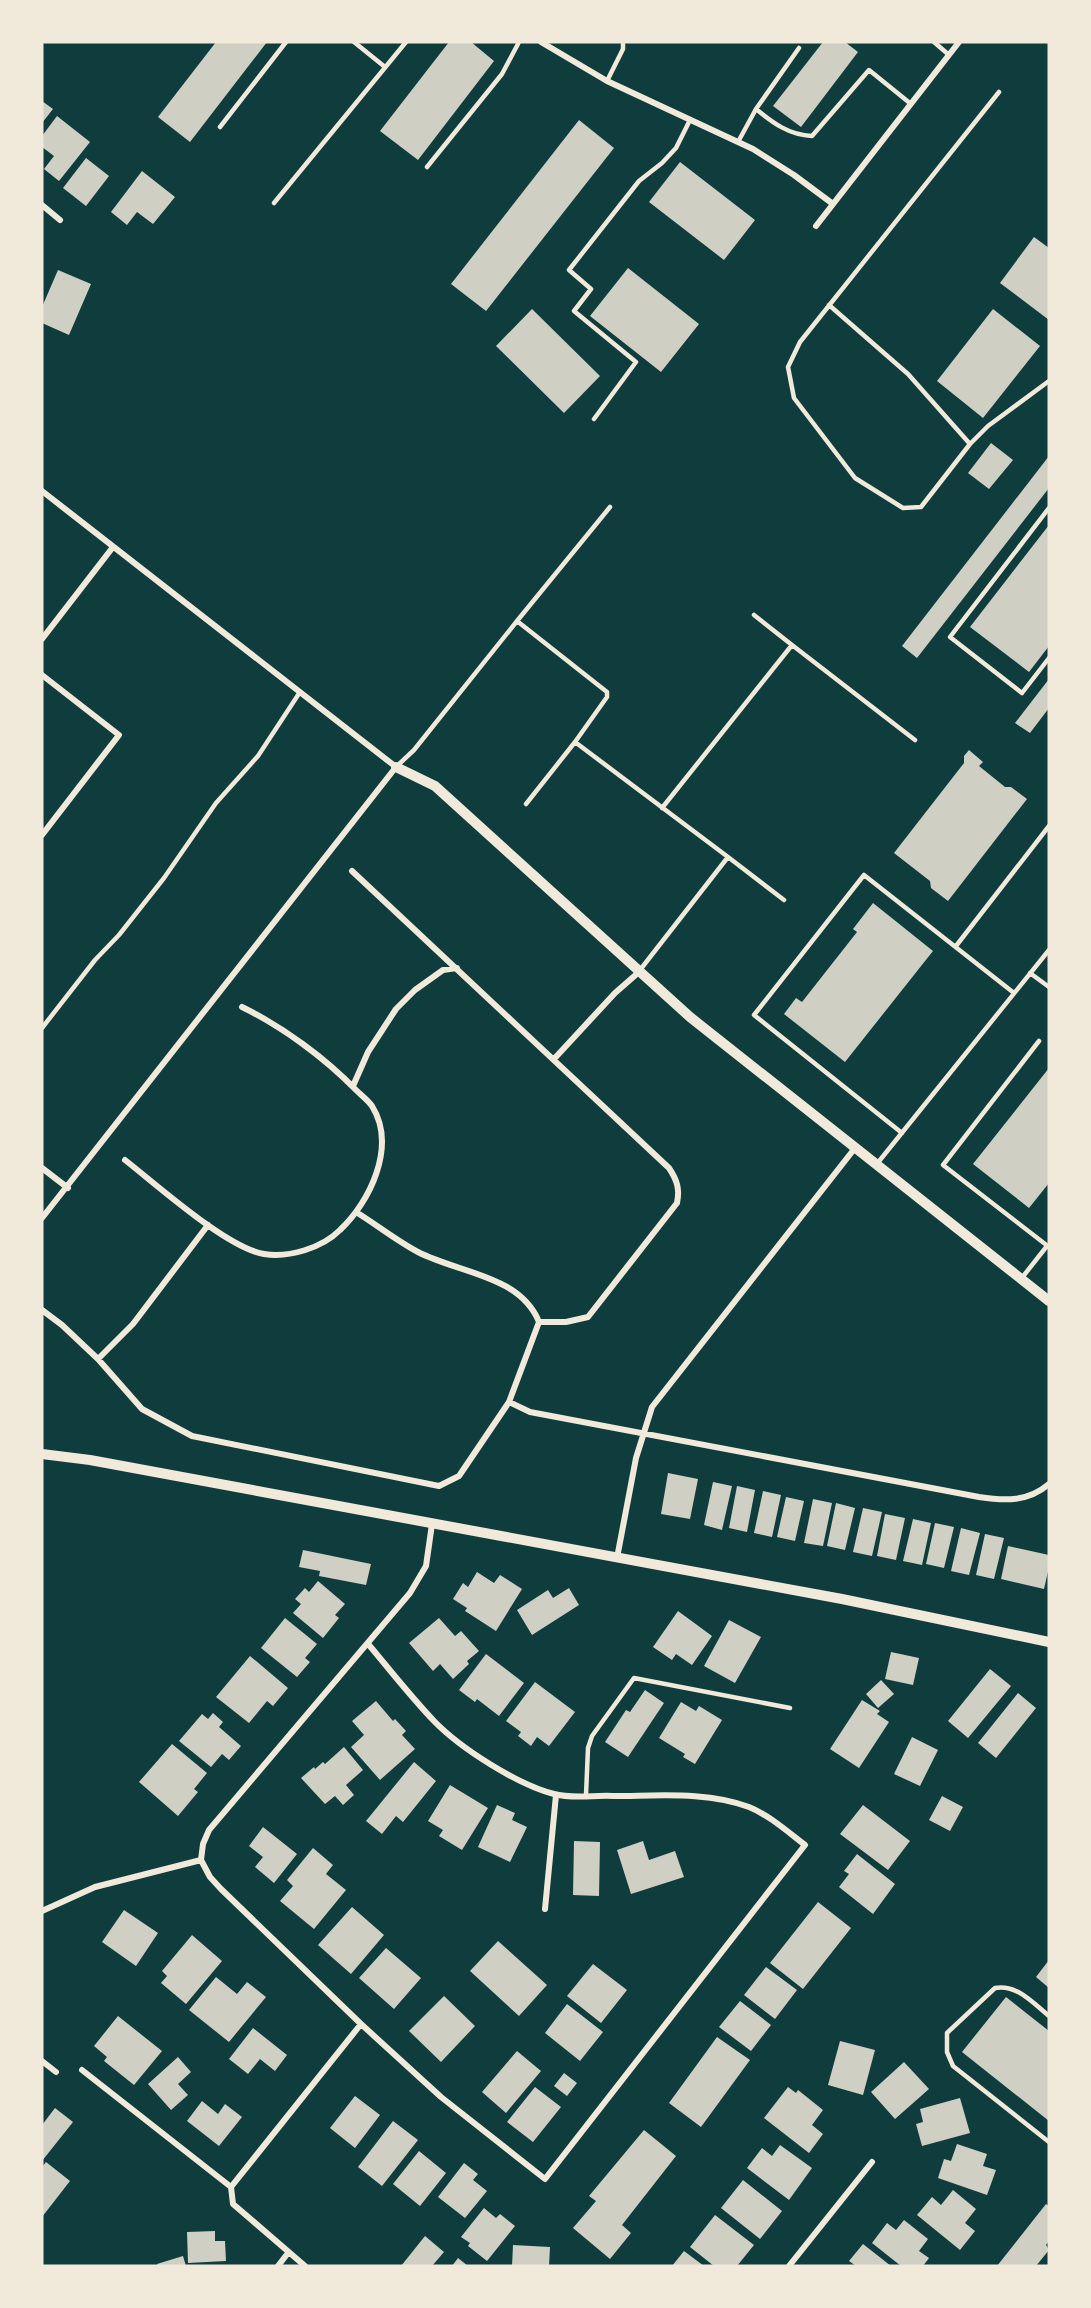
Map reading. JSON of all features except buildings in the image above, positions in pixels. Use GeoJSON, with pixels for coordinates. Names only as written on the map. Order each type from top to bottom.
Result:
{"type":"FeatureCollection","features":[{"type":"Feature","properties":{"kind":"street"},"geometry":{"type":"LineString","coordinates":[[541,42],[607,81],[738,142],[794,175],[833,204]]}},
{"type":"Feature","properties":{"kind":"street"},"geometry":{"type":"LineString","coordinates":[[816,226],[959,42]]}},
{"type":"Feature","properties":{"kind":"street"},"geometry":{"type":"LineString","coordinates":[[42,205],[60,220]]}},
{"type":"Feature","properties":{"kind":"street"},"geometry":{"type":"LineString","coordinates":[[42,491],[396,767],[435,786],[639,972],[741,1058],[1049,1301]]}},
{"type":"Feature","properties":{"kind":"street"},"geometry":{"type":"LineString","coordinates":[[42,639],[113,547]]}},
{"type":"Feature","properties":{"kind":"street"},"geometry":{"type":"LineString","coordinates":[[42,675],[119,735],[42,835]]}},
{"type":"Feature","properties":{"kind":"street"},"geometry":{"type":"LineString","coordinates":[[42,1218],[68,1188],[396,767]]}},
{"type":"Feature","properties":{"kind":"street"},"geometry":{"type":"LineString","coordinates":[[352,872],[555,1059],[669,1168],[676,1178],[680,1191],[677,1203],[588,1317],[566,1322],[539,1322]]}},
{"type":"Feature","properties":{"kind":"street"},"geometry":{"type":"LineString","coordinates":[[352,1086],[368,1052],[396,1009],[415,990],[437,974],[443,970],[457,968]]}},
{"type":"Feature","properties":{"kind":"street"},"geometry":{"type":"LineString","coordinates":[[555,1059],[615,993],[639,972]]}},
{"type":"Feature","properties":{"kind":"street"},"geometry":{"type":"LineString","coordinates":[[125,1160],[240,1246],[263,1254],[289,1255],[316,1245],[339,1232],[356,1212],[369,1192],[380,1161],[379,1125],[372,1106],[335,1067],[258,1014],[242,1007]]}},
{"type":"Feature","properties":{"kind":"street"},"geometry":{"type":"LineString","coordinates":[[617,1558],[636,1458],[652,1407],[855,1148]]}},
{"type":"Feature","properties":{"kind":"street"},"geometry":{"type":"LineString","coordinates":[[42,1168],[68,1188]]}},
{"type":"Feature","properties":{"kind":"street"},"geometry":{"type":"LineString","coordinates":[[42,1310],[62,1325],[98,1359],[142,1410],[192,1436],[439,1486],[459,1476],[509,1402],[539,1322],[526,1299],[507,1287],[485,1276],[419,1253],[356,1212]]}},
{"type":"Feature","properties":{"kind":"street"},"geometry":{"type":"LineString","coordinates":[[98,1359],[133,1324],[208,1224]]}},
{"type":"Feature","properties":{"kind":"street"},"geometry":{"type":"LineString","coordinates":[[509,1402],[530,1412],[998,1500],[1018,1500],[1040,1492],[1049,1484]]}},
{"type":"Feature","properties":{"kind":"street"},"geometry":{"type":"LineString","coordinates":[[42,1454],[90,1460],[842,1599],[1049,1641]]}},
{"type":"Feature","properties":{"kind":"street"},"geometry":{"type":"LineString","coordinates":[[369,1645],[435,1722],[501,1770],[529,1786],[556,1795],[672,1796],[730,1802],[750,1808],[774,1821],[805,1845],[545,2179],[441,2097],[361,2024],[220,1888],[210,1877],[201,1860],[203,1844],[210,1830],[369,1645],[410,1593],[426,1566],[432,1524]]}},
{"type":"Feature","properties":{"kind":"street"},"geometry":{"type":"LineString","coordinates":[[545,1909],[556,1795]]}},
{"type":"Feature","properties":{"kind":"street"},"geometry":{"type":"LineString","coordinates":[[42,1911],[95,1887],[201,1860]]}},
{"type":"Feature","properties":{"kind":"street"},"geometry":{"type":"LineString","coordinates":[[231,2187],[361,2024]]}},
{"type":"Feature","properties":{"kind":"street"},"geometry":{"type":"LineString","coordinates":[[42,2061],[56,2072]]}},
{"type":"Feature","properties":{"kind":"street"},"geometry":{"type":"LineString","coordinates":[[82,2070],[231,2187],[233,2204],[305,2266]]}},
{"type":"Feature","properties":{"kind":"street"},"geometry":{"type":"LineString","coordinates":[[789,2266],[872,2162]]}},
{"type":"Feature","properties":{"kind":"street"},"geometry":{"type":"LineString","coordinates":[[278,2266],[288,2253]]}},
{"type":"Feature","properties":{"kind":"lane"},"geometry":{"type":"LineString","coordinates":[[220,127],[286,42]]}},
{"type":"Feature","properties":{"kind":"lane"},"geometry":{"type":"LineString","coordinates":[[354,42],[385,67]]}},
{"type":"Feature","properties":{"kind":"lane"},"geometry":{"type":"LineString","coordinates":[[274,203],[406,42]]}},
{"type":"Feature","properties":{"kind":"lane"},"geometry":{"type":"LineString","coordinates":[[427,167],[502,74],[519,42]]}},
{"type":"Feature","properties":{"kind":"lane"},"geometry":{"type":"LineString","coordinates":[[607,81],[623,50],[624,42]]}},
{"type":"Feature","properties":{"kind":"lane"},"geometry":{"type":"LineString","coordinates":[[934,42],[949,55]]}},
{"type":"Feature","properties":{"kind":"lane"},"geometry":{"type":"LineString","coordinates":[[738,142],[756,109],[799,48]]}},
{"type":"Feature","properties":{"kind":"lane"},"geometry":{"type":"LineString","coordinates":[[756,109],[778,127],[800,135],[812,136],[869,70],[911,104]]}},
{"type":"Feature","properties":{"kind":"lane"},"geometry":{"type":"LineString","coordinates":[[999,92],[800,342],[788,368],[794,398],[855,478],[903,508],[921,507],[970,444],[988,426],[1049,381]]}},
{"type":"Feature","properties":{"kind":"lane"},"geometry":{"type":"LineString","coordinates":[[594,418],[636,362],[574,311],[591,289],[569,270],[639,182],[676,148],[690,120]]}},
{"type":"Feature","properties":{"kind":"lane"},"geometry":{"type":"LineString","coordinates":[[829,305],[908,374],[970,444]]}},
{"type":"Feature","properties":{"kind":"lane"},"geometry":{"type":"LineString","coordinates":[[396,767],[414,750],[610,507]]}},
{"type":"Feature","properties":{"kind":"lane"},"geometry":{"type":"LineString","coordinates":[[1049,508],[950,637],[1022,693],[1049,658]]}},
{"type":"Feature","properties":{"kind":"lane"},"geometry":{"type":"LineString","coordinates":[[754,615],[915,740]]}},
{"type":"Feature","properties":{"kind":"lane"},"geometry":{"type":"LineString","coordinates":[[517,621],[607,692],[607,697],[575,742],[526,804]]}},
{"type":"Feature","properties":{"kind":"lane"},"geometry":{"type":"LineString","coordinates":[[662,808],[792,645]]}},
{"type":"Feature","properties":{"kind":"lane"},"geometry":{"type":"LineString","coordinates":[[42,1028],[164,878],[216,802],[258,756],[300,692]]}},
{"type":"Feature","properties":{"kind":"lane"},"geometry":{"type":"LineString","coordinates":[[575,742],[784,900]]}},
{"type":"Feature","properties":{"kind":"lane"},"geometry":{"type":"LineString","coordinates":[[956,946],[1049,826]]}},
{"type":"Feature","properties":{"kind":"lane"},"geometry":{"type":"LineString","coordinates":[[639,972],[728,857]]}},
{"type":"Feature","properties":{"kind":"lane"},"geometry":{"type":"LineString","coordinates":[[902,1132],[754,1015],[864,875],[1014,993]]}},
{"type":"Feature","properties":{"kind":"lane"},"geometry":{"type":"LineString","coordinates":[[876,1165],[1049,950]]}},
{"type":"Feature","properties":{"kind":"lane"},"geometry":{"type":"LineString","coordinates":[[1030,973],[1049,987]]}},
{"type":"Feature","properties":{"kind":"lane"},"geometry":{"type":"LineString","coordinates":[[1021,1279],[1048,1246],[943,1165],[1039,1041]]}},
{"type":"Feature","properties":{"kind":"lane"},"geometry":{"type":"LineString","coordinates":[[586,1795],[588,1748],[592,1736],[634,1678],[790,1708]]}},
{"type":"Feature","properties":{"kind":"lane"},"geometry":{"type":"LineString","coordinates":[[1049,2016],[1015,1989],[1004,1986],[995,1988],[947,2033],[947,2052],[952,2066],[1049,2142]]}}]}
